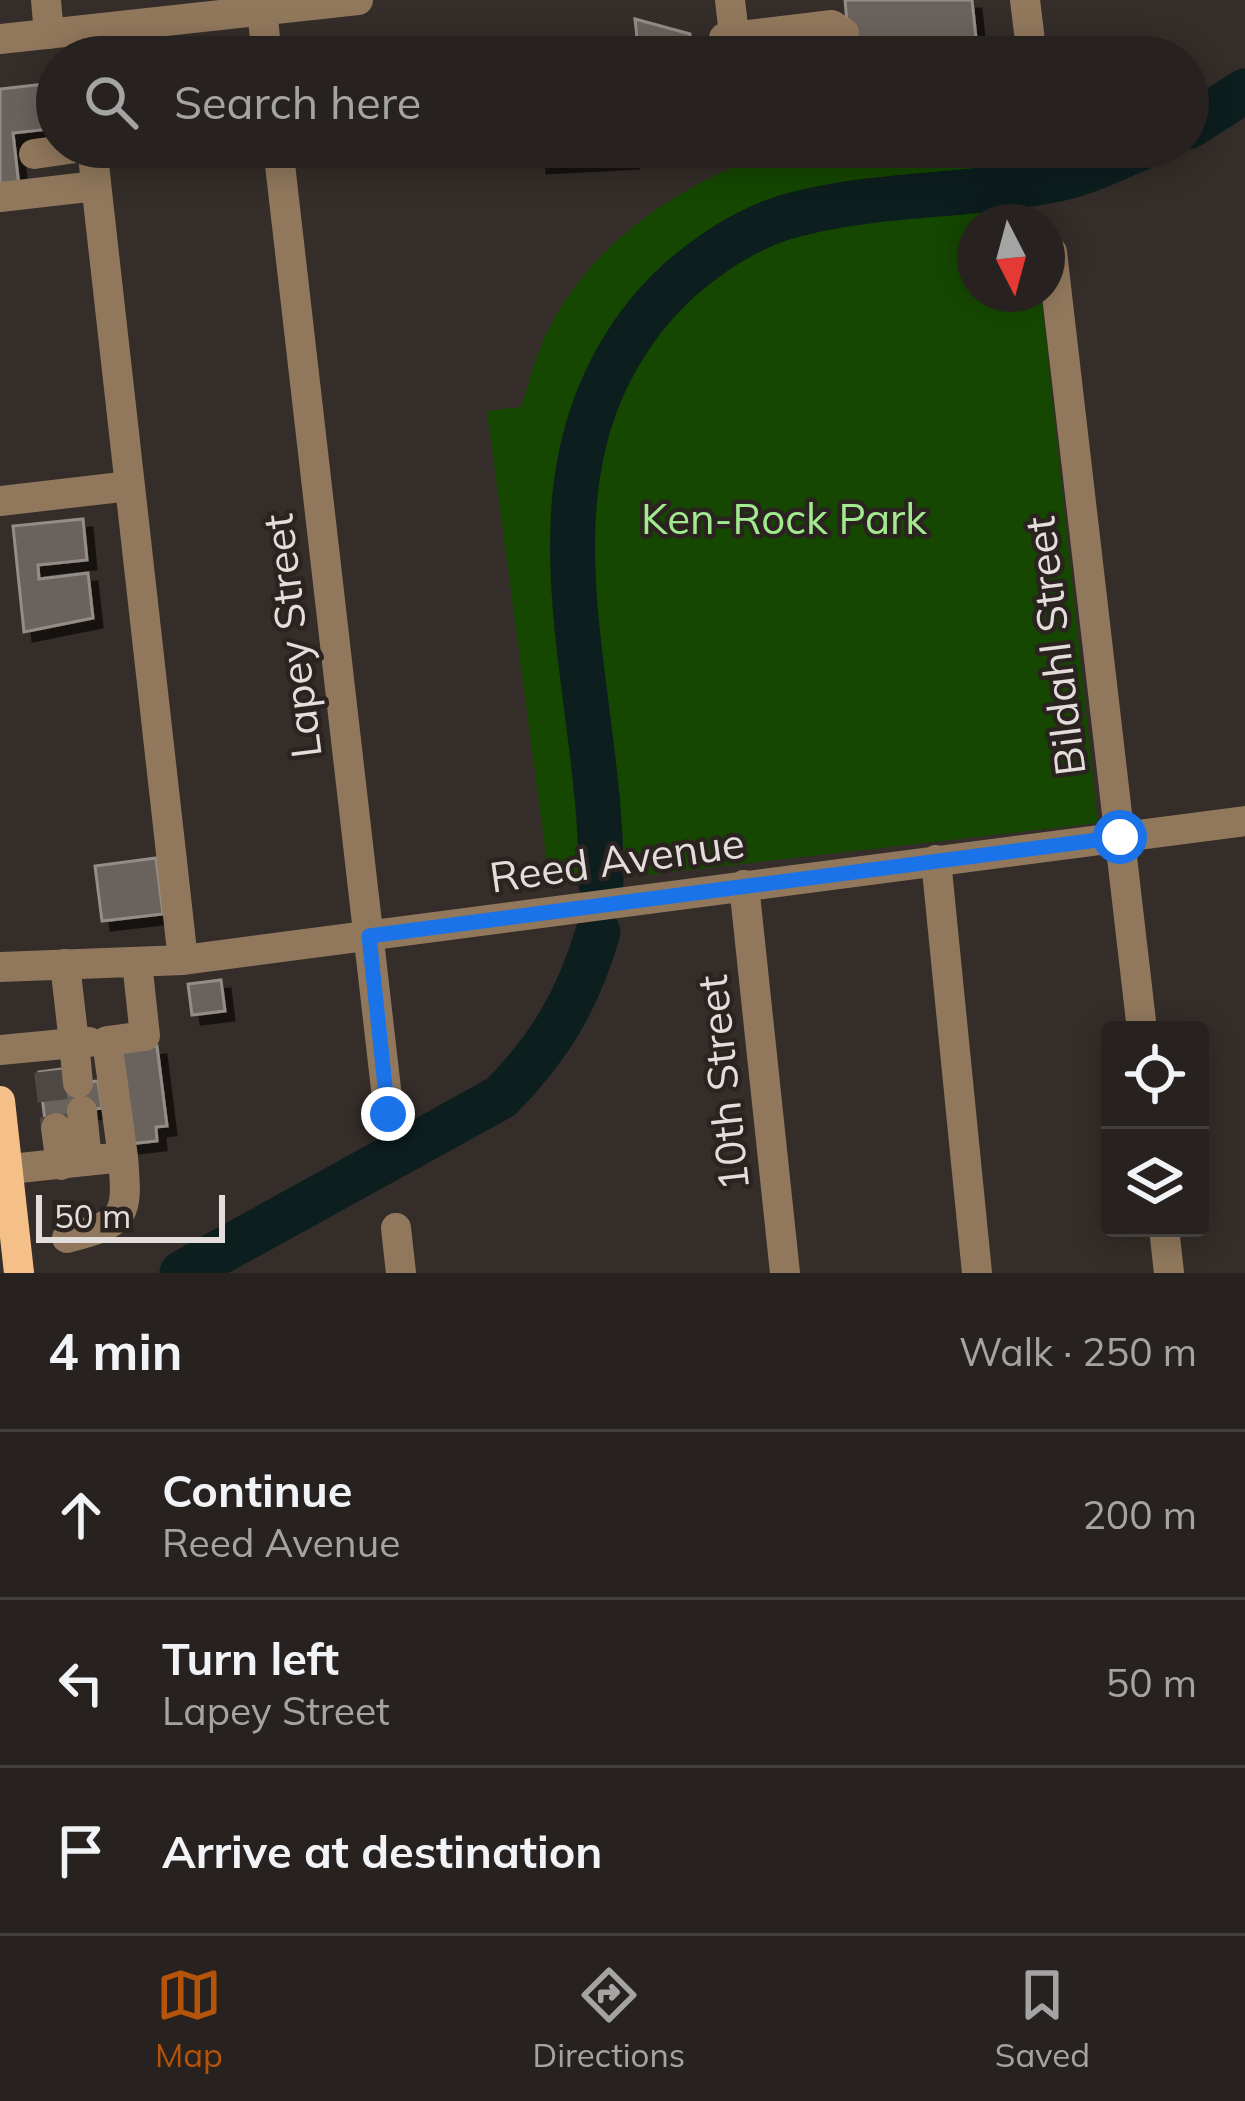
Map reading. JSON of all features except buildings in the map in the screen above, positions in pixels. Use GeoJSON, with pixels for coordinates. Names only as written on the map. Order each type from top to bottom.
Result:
{"type":"FeatureCollection","features":[{"type":"Feature","properties":{"kind":"main road"},"geometry":{"type":"LineString","coordinates":[[0,1100],[12,1268]]}},
{"type":"Feature","properties":{"kind":"street"},"geometry":{"type":"LineString","coordinates":[[46,0],[68,36]]}},
{"type":"Feature","properties":{"kind":"street"},"geometry":{"type":"LineString","coordinates":[[92,36],[261,5],[358,0]]}},
{"type":"Feature","properties":{"kind":"street"},"geometry":{"type":"LineString","coordinates":[[728,36],[730,0]]}},
{"type":"Feature","properties":{"kind":"street"},"geometry":{"type":"LineString","coordinates":[[1025,0],[1029,36]]}},
{"type":"Feature","properties":{"kind":"street"},"geometry":{"type":"LineString","coordinates":[[261,5],[265,36]]}},
{"type":"Feature","properties":{"kind":"street"},"geometry":{"type":"LineString","coordinates":[[784,36],[839,26],[841,36]]}},
{"type":"Feature","properties":{"kind":"street"},"geometry":{"type":"LineString","coordinates":[[0,39],[36,40]]}},
{"type":"Feature","properties":{"kind":"street"},"geometry":{"type":"LineString","coordinates":[[94,168],[183,960]]}},
{"type":"Feature","properties":{"kind":"street","name":"Lapey Street"},"geometry":{"type":"LineString","coordinates":[[280,168],[388,1114]]}},
{"type":"Feature","properties":{"kind":"street"},"geometry":{"type":"LineString","coordinates":[[0,196],[96,186]]}},
{"type":"Feature","properties":{"kind":"street","name":"Bildahl Street"},"geometry":{"type":"LineString","coordinates":[[1059,312],[1141,1021]]}},
{"type":"Feature","properties":{"kind":"street"},"geometry":{"type":"LineString","coordinates":[[0,501],[130,486]]}},
{"type":"Feature","properties":{"kind":"street","name":"Reed Avenue"},"geometry":{"type":"LineString","coordinates":[[0,968],[183,960],[1245,821]]}},
{"type":"Feature","properties":{"kind":"street"},"geometry":{"type":"LineString","coordinates":[[936,860],[977,1273]]}},
{"type":"Feature","properties":{"kind":"street","name":"10th Street"},"geometry":{"type":"LineString","coordinates":[[744,885],[785,1273]]}},
{"type":"Feature","properties":{"kind":"street"},"geometry":{"type":"LineString","coordinates":[[0,1050],[57,1054],[145,1036],[137,962]]}},
{"type":"Feature","properties":{"kind":"street"},"geometry":{"type":"LineString","coordinates":[[65,964],[57,1054],[72,1107],[74,1163]]}},
{"type":"Feature","properties":{"kind":"street"},"geometry":{"type":"LineString","coordinates":[[67,1238],[103,1229],[120,1218],[127,1204],[107,1041]]}},
{"type":"Feature","properties":{"kind":"street"},"geometry":{"type":"LineString","coordinates":[[4,1170],[123,1157]]}},
{"type":"Feature","properties":{"kind":"street"},"geometry":{"type":"LineString","coordinates":[[397,1228],[401,1273]]}},
{"type":"Feature","properties":{"kind":"street"},"geometry":{"type":"LineString","coordinates":[[1165,1237],[1169,1273]]}},
{"type":"Feature","properties":{"kind":"green space","name":"Ken-Rock Park"},"geometry":{"type":"Polygon","coordinates":[[[733,168],[1026,168],[1030,204],[957,204],[957,312],[1043,312],[1098,823],[550,886],[487,411],[521,407],[541,344],[589,269],[617,241],[681,194],[733,168]]]}},
{"type":"Feature","properties":{"kind":"waterway"},"geometry":{"type":"LineString","coordinates":[[1209,114],[1245,91]]}},
{"type":"Feature","properties":{"kind":"waterway"},"geometry":{"type":"LineString","coordinates":[[601,884],[598,810],[574,589],[573,517],[583,447],[606,379],[648,313],[715,252],[776,220],[862,202],[1058,179],[1092,168]]}},
{"type":"Feature","properties":{"kind":"waterway"},"geometry":{"type":"LineString","coordinates":[[182,1273],[501,1097],[560,1021],[598,932]]}},
{"type":"Feature","properties":{"kind":"tunnel"},"geometry":{"type":"LineString","coordinates":[[49,1071],[56,1128]]}},
{"type":"Feature","properties":{"kind":"route"},"geometry":{"type":"LineString","coordinates":[[388,1114],[369,936],[1120,837]]}}]}
